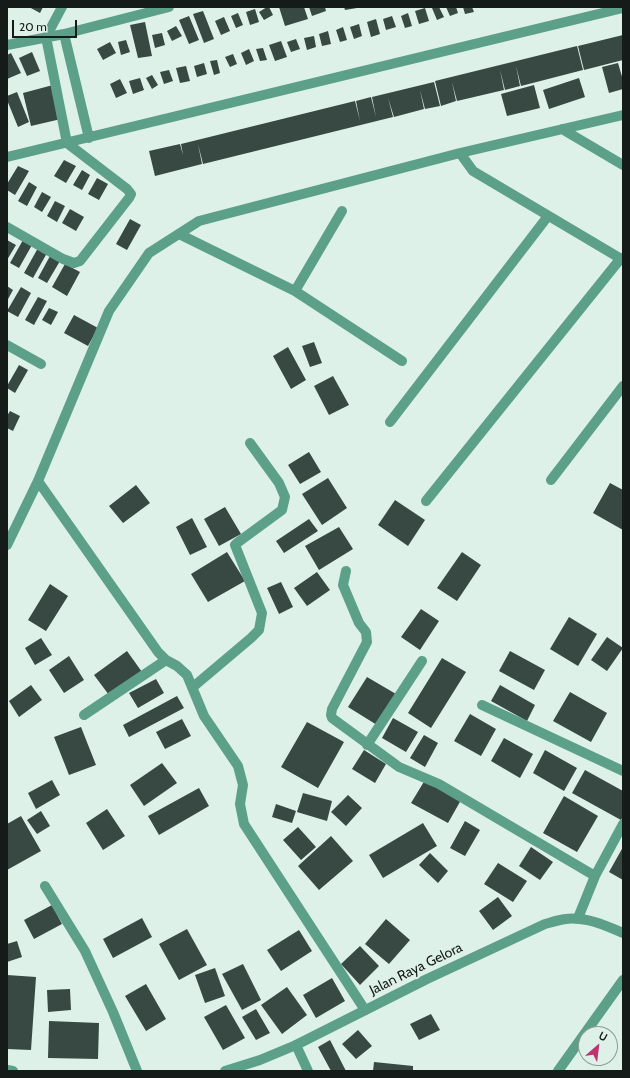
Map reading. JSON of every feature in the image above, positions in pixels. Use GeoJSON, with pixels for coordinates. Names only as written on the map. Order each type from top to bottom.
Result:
{"type":"FeatureCollection","features":[{"type":"Feature","properties":{"kind":"street"},"geometry":{"type":"LineString","coordinates":[[7,227],[74,264],[80,261],[131,194],[128,189],[67,143],[46,37],[62,7]]}},
{"type":"Feature","properties":{"kind":"street"},"geometry":{"type":"LineString","coordinates":[[7,46],[64,34],[169,7]]}},
{"type":"Feature","properties":{"kind":"street"},"geometry":{"type":"LineString","coordinates":[[7,157],[623,8]]}},
{"type":"Feature","properties":{"kind":"street"},"geometry":{"type":"LineString","coordinates":[[64,34],[89,138]]}},
{"type":"Feature","properties":{"kind":"street"},"geometry":{"type":"LineString","coordinates":[[7,545],[38,482],[109,311],[149,253],[199,221],[460,153],[623,115]]}},
{"type":"Feature","properties":{"kind":"street"},"geometry":{"type":"LineString","coordinates":[[562,129],[623,165]]}},
{"type":"Feature","properties":{"kind":"street"},"geometry":{"type":"LineString","coordinates":[[426,501],[622,259],[473,171],[460,153]]}},
{"type":"Feature","properties":{"kind":"street"},"geometry":{"type":"LineString","coordinates":[[294,291],[342,211]]}},
{"type":"Feature","properties":{"kind":"street"},"geometry":{"type":"LineString","coordinates":[[390,422],[548,216]]}},
{"type":"Feature","properties":{"kind":"street"},"geometry":{"type":"LineString","coordinates":[[179,234],[294,291],[402,361]]}},
{"type":"Feature","properties":{"kind":"street"},"geometry":{"type":"LineString","coordinates":[[7,345],[41,364]]}},
{"type":"Feature","properties":{"kind":"street"},"geometry":{"type":"LineString","coordinates":[[551,480],[623,386]]}},
{"type":"Feature","properties":{"kind":"street"},"geometry":{"type":"LineString","coordinates":[[193,687],[259,630],[262,613],[235,545],[282,510],[285,497],[279,483],[250,443]]}},
{"type":"Feature","properties":{"kind":"street"},"geometry":{"type":"LineString","coordinates":[[38,482],[158,652],[166,660],[177,666],[187,675],[204,716],[238,766],[243,784],[240,804],[244,824],[365,1010]]}},
{"type":"Feature","properties":{"kind":"street"},"geometry":{"type":"LineString","coordinates":[[346,572],[344,585],[359,623],[366,632],[367,642],[332,709],[332,718],[399,768],[439,784],[595,876]]}},
{"type":"Feature","properties":{"kind":"street"},"geometry":{"type":"LineString","coordinates":[[84,715],[166,660]]}},
{"type":"Feature","properties":{"kind":"street"},"geometry":{"type":"LineString","coordinates":[[367,745],[422,661]]}},
{"type":"Feature","properties":{"kind":"street"},"geometry":{"type":"LineString","coordinates":[[482,705],[623,771]]}},
{"type":"Feature","properties":{"kind":"street"},"geometry":{"type":"LineString","coordinates":[[578,918],[595,876],[623,824]]}},
{"type":"Feature","properties":{"kind":"street"},"geometry":{"type":"LineString","coordinates":[[45,886],[85,951],[113,1012],[137,1071]]}},
{"type":"Feature","properties":{"kind":"street","name":"Jalan Raya Gelora"},"geometry":{"type":"LineString","coordinates":[[225,1071],[260,1060],[296,1045],[434,976],[545,924],[578,918],[591,921],[623,933]]}},
{"type":"Feature","properties":{"kind":"street"},"geometry":{"type":"LineString","coordinates":[[558,1071],[623,980]]}},
{"type":"Feature","properties":{"kind":"street"},"geometry":{"type":"LineString","coordinates":[[296,1045],[308,1071]]}},
{"type":"Feature","properties":{"kind":"street"},"geometry":{"type":"LineString","coordinates":[[7,1070],[13,1071]]}},
{"type":"Feature","properties":{"kind":"building"},"geometry":{"type":"Polygon","coordinates":[[[29,7],[43,7],[40,13],[29,7]]]}},
{"type":"Feature","properties":{"kind":"building"},"geometry":{"type":"Polygon","coordinates":[[[269,7],[273,15],[264,20],[259,12],[269,7]]]}},
{"type":"Feature","properties":{"kind":"building"},"geometry":{"type":"Polygon","coordinates":[[[279,7],[304,7],[308,19],[285,26],[279,7]]]}},
{"type":"Feature","properties":{"kind":"building"},"geometry":{"type":"Polygon","coordinates":[[[309,7],[325,7],[326,11],[312,16],[309,7]]]}},
{"type":"Feature","properties":{"kind":"building"},"geometry":{"type":"Polygon","coordinates":[[[344,7],[357,7],[357,8],[345,10],[344,7]]]}},
{"type":"Feature","properties":{"kind":"building"},"geometry":{"type":"Polygon","coordinates":[[[439,7],[444,17],[437,20],[432,8],[439,7]]]}},
{"type":"Feature","properties":{"kind":"building"},"geometry":{"type":"Polygon","coordinates":[[[446,7],[456,7],[458,13],[450,16],[446,7]]]}},
{"type":"Feature","properties":{"kind":"building"},"geometry":{"type":"Polygon","coordinates":[[[463,7],[472,7],[474,12],[465,14],[463,7]]]}},
{"type":"Feature","properties":{"kind":"building"},"geometry":{"type":"Polygon","coordinates":[[[425,8],[429,21],[419,24],[415,11],[425,8]]]}},
{"type":"Feature","properties":{"kind":"building"},"geometry":{"type":"Polygon","coordinates":[[[255,9],[259,22],[250,25],[246,12],[255,9]]]}},
{"type":"Feature","properties":{"kind":"building"},"geometry":{"type":"Polygon","coordinates":[[[203,11],[214,39],[204,43],[193,14],[203,11]]]}},
{"type":"Feature","properties":{"kind":"building"},"geometry":{"type":"Polygon","coordinates":[[[238,13],[243,25],[236,28],[231,16],[238,13]]]}},
{"type":"Feature","properties":{"kind":"building"},"geometry":{"type":"Polygon","coordinates":[[[408,13],[412,26],[405,28],[401,16],[408,13]]]}},
{"type":"Feature","properties":{"kind":"building"},"geometry":{"type":"Polygon","coordinates":[[[189,16],[199,40],[189,44],[179,20],[189,16]]]}},
{"type":"Feature","properties":{"kind":"building"},"geometry":{"type":"Polygon","coordinates":[[[392,16],[396,27],[386,30],[383,19],[392,16]]]}},
{"type":"Feature","properties":{"kind":"building"},"geometry":{"type":"Polygon","coordinates":[[[224,17],[230,31],[221,35],[215,21],[224,17]]]}},
{"type":"Feature","properties":{"kind":"building"},"geometry":{"type":"Polygon","coordinates":[[[376,19],[380,34],[371,37],[367,22],[376,19]]]}},
{"type":"Feature","properties":{"kind":"building"},"geometry":{"type":"Polygon","coordinates":[[[145,22],[152,56],[138,58],[130,25],[145,22]]]}},
{"type":"Feature","properties":{"kind":"building"},"geometry":{"type":"Polygon","coordinates":[[[359,24],[362,36],[354,39],[350,27],[359,24]]]}},
{"type":"Feature","properties":{"kind":"building"},"geometry":{"type":"Polygon","coordinates":[[[176,26],[182,36],[172,41],[167,31],[176,26]]]}},
{"type":"Feature","properties":{"kind":"building"},"geometry":{"type":"Polygon","coordinates":[[[343,27],[347,40],[340,42],[336,30],[343,27]]]}},
{"type":"Feature","properties":{"kind":"building"},"geometry":{"type":"Polygon","coordinates":[[[328,31],[331,44],[322,46],[319,34],[328,31]]]}},
{"type":"Feature","properties":{"kind":"building"},"geometry":{"type":"Polygon","coordinates":[[[162,33],[165,45],[155,48],[152,35],[162,33]]]}},
{"type":"Feature","properties":{"kind":"building"},"geometry":{"type":"Polygon","coordinates":[[[623,35],[623,60],[584,70],[578,46],[623,35]]]}},
{"type":"Feature","properties":{"kind":"building"},"geometry":{"type":"Polygon","coordinates":[[[314,36],[316,47],[307,50],[304,38],[314,36]]]}},
{"type":"Feature","properties":{"kind":"building"},"geometry":{"type":"Polygon","coordinates":[[[296,39],[300,49],[291,52],[287,42],[296,39]]]}},
{"type":"Feature","properties":{"kind":"building"},"geometry":{"type":"Polygon","coordinates":[[[126,40],[130,52],[121,55],[118,42],[126,40]]]}},
{"type":"Feature","properties":{"kind":"building"},"geometry":{"type":"Polygon","coordinates":[[[281,41],[287,57],[275,61],[269,45],[281,41]]]}},
{"type":"Feature","properties":{"kind":"building"},"geometry":{"type":"Polygon","coordinates":[[[110,42],[116,53],[103,60],[97,49],[110,42]]]}},
{"type":"Feature","properties":{"kind":"building"},"geometry":{"type":"Polygon","coordinates":[[[577,46],[583,70],[521,86],[516,66],[520,86],[505,90],[500,70],[504,90],[457,101],[452,82],[456,101],[441,106],[435,81],[577,46]]]}},
{"type":"Feature","properties":{"kind":"building"},"geometry":{"type":"Polygon","coordinates":[[[263,48],[267,60],[260,61],[256,49],[263,48]]]}},
{"type":"Feature","properties":{"kind":"building"},"geometry":{"type":"Polygon","coordinates":[[[249,49],[254,61],[246,65],[241,53],[249,49]]]}},
{"type":"Feature","properties":{"kind":"building"},"geometry":{"type":"Polygon","coordinates":[[[32,52],[40,71],[27,76],[19,58],[32,52]]]}},
{"type":"Feature","properties":{"kind":"building"},"geometry":{"type":"Polygon","coordinates":[[[11,53],[21,73],[7,79],[7,55],[11,53]]]}},
{"type":"Feature","properties":{"kind":"building"},"geometry":{"type":"Polygon","coordinates":[[[233,54],[237,64],[230,67],[225,57],[233,54]]]}},
{"type":"Feature","properties":{"kind":"building"},"geometry":{"type":"Polygon","coordinates":[[[217,60],[220,73],[214,75],[210,61],[217,60]]]}},
{"type":"Feature","properties":{"kind":"building"},"geometry":{"type":"Polygon","coordinates":[[[204,63],[207,74],[197,77],[194,66],[204,63]]]}},
{"type":"Feature","properties":{"kind":"building"},"geometry":{"type":"Polygon","coordinates":[[[618,63],[623,80],[623,89],[609,93],[602,67],[618,63]]]}},
{"type":"Feature","properties":{"kind":"building"},"geometry":{"type":"Polygon","coordinates":[[[186,66],[190,81],[180,83],[176,68],[186,66]]]}},
{"type":"Feature","properties":{"kind":"building"},"geometry":{"type":"Polygon","coordinates":[[[169,70],[173,81],[164,84],[160,72],[169,70]]]}},
{"type":"Feature","properties":{"kind":"building"},"geometry":{"type":"Polygon","coordinates":[[[152,75],[158,85],[152,89],[146,78],[152,75]]]}},
{"type":"Feature","properties":{"kind":"building"},"geometry":{"type":"Polygon","coordinates":[[[140,78],[144,90],[133,94],[129,81],[140,78]]]}},
{"type":"Feature","properties":{"kind":"building"},"geometry":{"type":"Polygon","coordinates":[[[579,78],[585,97],[549,109],[543,90],[579,78]]]}},
{"type":"Feature","properties":{"kind":"building"},"geometry":{"type":"Polygon","coordinates":[[[120,79],[127,93],[116,98],[110,84],[120,79]]]}},
{"type":"Feature","properties":{"kind":"building"},"geometry":{"type":"Polygon","coordinates":[[[434,82],[440,106],[425,109],[420,90],[424,109],[394,117],[388,98],[393,117],[203,164],[198,144],[202,164],[155,176],[149,151],[180,144],[183,155],[181,144],[355,101],[360,121],[356,101],[371,97],[376,117],[372,97],[434,82]]]}},
{"type":"Feature","properties":{"kind":"building"},"geometry":{"type":"Polygon","coordinates":[[[53,85],[61,119],[31,126],[23,93],[53,85]]]}},
{"type":"Feature","properties":{"kind":"building"},"geometry":{"type":"Polygon","coordinates":[[[534,85],[540,108],[507,116],[501,94],[534,85]]]}},
{"type":"Feature","properties":{"kind":"building"},"geometry":{"type":"Polygon","coordinates":[[[17,92],[29,122],[18,127],[7,100],[7,96],[17,92]]]}},
{"type":"Feature","properties":{"kind":"building"},"geometry":{"type":"Polygon","coordinates":[[[64,160],[76,166],[66,183],[54,176],[64,160]]]}},
{"type":"Feature","properties":{"kind":"building"},"geometry":{"type":"Polygon","coordinates":[[[18,166],[29,171],[15,195],[7,190],[7,184],[18,166]]]}},
{"type":"Feature","properties":{"kind":"building"},"geometry":{"type":"Polygon","coordinates":[[[82,170],[90,175],[82,190],[73,185],[82,170]]]}},
{"type":"Feature","properties":{"kind":"building"},"geometry":{"type":"Polygon","coordinates":[[[97,178],[108,184],[99,200],[88,194],[97,178]]]}},
{"type":"Feature","properties":{"kind":"building"},"geometry":{"type":"Polygon","coordinates":[[[29,182],[37,187],[27,206],[18,201],[29,182]]]}},
{"type":"Feature","properties":{"kind":"building"},"geometry":{"type":"Polygon","coordinates":[[[42,192],[51,197],[42,212],[34,207],[42,192]]]}},
{"type":"Feature","properties":{"kind":"building"},"geometry":{"type":"Polygon","coordinates":[[[55,201],[65,206],[57,222],[47,216],[55,201]]]}},
{"type":"Feature","properties":{"kind":"building"},"geometry":{"type":"Polygon","coordinates":[[[70,209],[84,217],[76,231],[62,223],[70,209]]]}},
{"type":"Feature","properties":{"kind":"building"},"geometry":{"type":"Polygon","coordinates":[[[130,219],[141,225],[127,250],[116,244],[130,219]]]}},
{"type":"Feature","properties":{"kind":"building"},"geometry":{"type":"Polygon","coordinates":[[[7,240],[16,245],[7,260],[7,240]]]}},
{"type":"Feature","properties":{"kind":"building"},"geometry":{"type":"Polygon","coordinates":[[[23,240],[32,245],[19,268],[10,263],[23,240]]]}},
{"type":"Feature","properties":{"kind":"building"},"geometry":{"type":"Polygon","coordinates":[[[38,248],[47,253],[33,278],[24,273],[38,248]]]}},
{"type":"Feature","properties":{"kind":"building"},"geometry":{"type":"Polygon","coordinates":[[[50,256],[60,261],[47,283],[38,278],[50,256]]]}},
{"type":"Feature","properties":{"kind":"building"},"geometry":{"type":"Polygon","coordinates":[[[65,264],[80,272],[67,296],[52,287],[65,264]]]}},
{"type":"Feature","properties":{"kind":"building"},"geometry":{"type":"Polygon","coordinates":[[[7,286],[13,290],[7,301],[7,286]]]}},
{"type":"Feature","properties":{"kind":"building"},"geometry":{"type":"Polygon","coordinates":[[[21,287],[31,293],[18,317],[7,311],[21,287]]]}},
{"type":"Feature","properties":{"kind":"building"},"geometry":{"type":"Polygon","coordinates":[[[38,297],[47,301],[34,325],[25,320],[38,297]]]}},
{"type":"Feature","properties":{"kind":"building"},"geometry":{"type":"Polygon","coordinates":[[[49,308],[58,312],[51,325],[42,320],[49,308]]]}},
{"type":"Feature","properties":{"kind":"building"},"geometry":{"type":"Polygon","coordinates":[[[74,315],[98,328],[88,346],[64,333],[74,315]]]}},
{"type":"Feature","properties":{"kind":"building"},"geometry":{"type":"Polygon","coordinates":[[[314,342],[322,363],[310,367],[302,346],[314,342]]]}},
{"type":"Feature","properties":{"kind":"building"},"geometry":{"type":"Polygon","coordinates":[[[288,347],[306,380],[291,389],[273,356],[288,347]]]}},
{"type":"Feature","properties":{"kind":"building"},"geometry":{"type":"Polygon","coordinates":[[[19,365],[28,370],[15,393],[7,388],[7,386],[19,365]]]}},
{"type":"Feature","properties":{"kind":"building"},"geometry":{"type":"Polygon","coordinates":[[[333,376],[349,405],[329,415],[314,386],[333,376]]]}},
{"type":"Feature","properties":{"kind":"building"},"geometry":{"type":"Polygon","coordinates":[[[10,411],[20,416],[13,431],[7,428],[7,416],[10,411]]]}},
{"type":"Feature","properties":{"kind":"building"},"geometry":{"type":"Polygon","coordinates":[[[309,452],[321,472],[300,484],[288,465],[309,452]]]}},
{"type":"Feature","properties":{"kind":"building"},"geometry":{"type":"Polygon","coordinates":[[[328,478],[347,508],[322,525],[302,494],[328,478]]]}},
{"type":"Feature","properties":{"kind":"building"},"geometry":{"type":"Polygon","coordinates":[[[610,483],[623,490],[623,530],[593,513],[610,483]]]}},
{"type":"Feature","properties":{"kind":"building"},"geometry":{"type":"Polygon","coordinates":[[[136,485],[150,503],[123,523],[109,506],[136,485]]]}},
{"type":"Feature","properties":{"kind":"building"},"geometry":{"type":"Polygon","coordinates":[[[395,500],[425,520],[408,546],[378,525],[395,500]]]}},
{"type":"Feature","properties":{"kind":"building"},"geometry":{"type":"Polygon","coordinates":[[[225,507],[241,534],[219,546],[204,519],[225,507]]]}},
{"type":"Feature","properties":{"kind":"building"},"geometry":{"type":"Polygon","coordinates":[[[192,518],[207,547],[190,555],[176,527],[192,518]]]}},
{"type":"Feature","properties":{"kind":"building"},"geometry":{"type":"Polygon","coordinates":[[[309,519],[318,531],[284,553],[276,541],[309,519]]]}},
{"type":"Feature","properties":{"kind":"building"},"geometry":{"type":"Polygon","coordinates":[[[339,527],[353,549],[319,570],[305,546],[339,527]]]}},
{"type":"Feature","properties":{"kind":"building"},"geometry":{"type":"Polygon","coordinates":[[[227,552],[245,581],[208,602],[191,574],[227,552]]]}},
{"type":"Feature","properties":{"kind":"building"},"geometry":{"type":"Polygon","coordinates":[[[462,552],[481,565],[457,601],[437,588],[462,552]]]}},
{"type":"Feature","properties":{"kind":"building"},"geometry":{"type":"Polygon","coordinates":[[[317,572],[330,590],[307,606],[294,588],[317,572]]]}},
{"type":"Feature","properties":{"kind":"building"},"geometry":{"type":"Polygon","coordinates":[[[281,582],[293,607],[279,614],[267,588],[281,582]]]}},
{"type":"Feature","properties":{"kind":"building"},"geometry":{"type":"Polygon","coordinates":[[[50,584],[68,596],[46,631],[28,620],[50,584]]]}},
{"type":"Feature","properties":{"kind":"building"},"geometry":{"type":"Polygon","coordinates":[[[421,609],[439,621],[420,650],[401,637],[421,609]]]}},
{"type":"Feature","properties":{"kind":"building"},"geometry":{"type":"Polygon","coordinates":[[[569,617],[597,634],[578,666],[550,649],[569,617]]]}},
{"type":"Feature","properties":{"kind":"building"},"geometry":{"type":"Polygon","coordinates":[[[607,637],[623,648],[607,671],[591,660],[607,637]]]}},
{"type":"Feature","properties":{"kind":"building"},"geometry":{"type":"Polygon","coordinates":[[[41,638],[52,655],[35,665],[25,648],[41,638]]]}},
{"type":"Feature","properties":{"kind":"building"},"geometry":{"type":"Polygon","coordinates":[[[127,651],[142,672],[109,695],[94,675],[127,651]]]}},
{"type":"Feature","properties":{"kind":"building"},"geometry":{"type":"Polygon","coordinates":[[[510,651],[545,670],[534,690],[499,671],[510,651]]]}},
{"type":"Feature","properties":{"kind":"building"},"geometry":{"type":"Polygon","coordinates":[[[69,656],[84,680],[64,693],[49,670],[69,656]]]}},
{"type":"Feature","properties":{"kind":"building"},"geometry":{"type":"Polygon","coordinates":[[[442,658],[466,672],[431,728],[408,713],[442,658]]]}},
{"type":"Feature","properties":{"kind":"building"},"geometry":{"type":"Polygon","coordinates":[[[367,677],[396,694],[377,725],[348,707],[367,677]]]}},
{"type":"Feature","properties":{"kind":"building"},"geometry":{"type":"Polygon","coordinates":[[[156,679],[164,693],[138,708],[129,693],[156,679]]]}},
{"type":"Feature","properties":{"kind":"building"},"geometry":{"type":"Polygon","coordinates":[[[31,685],[42,700],[19,717],[9,701],[31,685]]]}},
{"type":"Feature","properties":{"kind":"building"},"geometry":{"type":"Polygon","coordinates":[[[500,685],[535,705],[527,721],[491,701],[500,685]]]}},
{"type":"Feature","properties":{"kind":"building"},"geometry":{"type":"Polygon","coordinates":[[[570,692],[607,713],[591,742],[553,721],[570,692]]]}},
{"type":"Feature","properties":{"kind":"building"},"geometry":{"type":"Polygon","coordinates":[[[177,696],[184,708],[129,737],[123,725],[177,696]]]}},
{"type":"Feature","properties":{"kind":"building"},"geometry":{"type":"Polygon","coordinates":[[[470,714],[496,729],[481,756],[454,741],[470,714]]]}},
{"type":"Feature","properties":{"kind":"building"},"geometry":{"type":"Polygon","coordinates":[[[393,718],[418,732],[406,752],[382,738],[393,718]]]}},
{"type":"Feature","properties":{"kind":"building"},"geometry":{"type":"Polygon","coordinates":[[[182,719],[191,736],[165,749],[156,732],[182,719]]]}},
{"type":"Feature","properties":{"kind":"building"},"geometry":{"type":"Polygon","coordinates":[[[307,722],[344,742],[318,788],[281,767],[307,722]]]}},
{"type":"Feature","properties":{"kind":"building"},"geometry":{"type":"Polygon","coordinates":[[[81,727],[96,765],[69,775],[54,737],[81,727]]]}},
{"type":"Feature","properties":{"kind":"building"},"geometry":{"type":"Polygon","coordinates":[[[424,735],[438,743],[425,767],[410,758],[424,735]]]}},
{"type":"Feature","properties":{"kind":"building"},"geometry":{"type":"Polygon","coordinates":[[[504,738],[533,754],[520,778],[491,761],[504,738]]]}},
{"type":"Feature","properties":{"kind":"building"},"geometry":{"type":"Polygon","coordinates":[[[364,750],[386,764],[375,783],[352,769],[364,750]]]}},
{"type":"Feature","properties":{"kind":"building"},"geometry":{"type":"Polygon","coordinates":[[[545,750],[577,768],[564,791],[533,773],[545,750]]]}},
{"type":"Feature","properties":{"kind":"building"},"geometry":{"type":"Polygon","coordinates":[[[162,763],[177,783],[144,806],[130,785],[162,763]]]}},
{"type":"Feature","properties":{"kind":"building"},"geometry":{"type":"Polygon","coordinates":[[[585,770],[623,791],[623,817],[621,820],[572,793],[585,770]]]}},
{"type":"Feature","properties":{"kind":"building"},"geometry":{"type":"Polygon","coordinates":[[[52,780],[60,795],[36,809],[28,793],[52,780]]]}},
{"type":"Feature","properties":{"kind":"building"},"geometry":{"type":"Polygon","coordinates":[[[425,780],[461,800],[448,823],[411,803],[425,780]]]}},
{"type":"Feature","properties":{"kind":"building"},"geometry":{"type":"Polygon","coordinates":[[[199,788],[209,806],[159,835],[148,816],[199,788]]]}},
{"type":"Feature","properties":{"kind":"building"},"geometry":{"type":"Polygon","coordinates":[[[303,793],[332,801],[327,821],[297,812],[303,793]]]}},
{"type":"Feature","properties":{"kind":"building"},"geometry":{"type":"Polygon","coordinates":[[[348,795],[362,808],[346,826],[331,812],[348,795]]]}},
{"type":"Feature","properties":{"kind":"building"},"geometry":{"type":"Polygon","coordinates":[[[564,796],[598,816],[577,852],[543,833],[564,796]]]}},
{"type":"Feature","properties":{"kind":"building"},"geometry":{"type":"Polygon","coordinates":[[[276,804],[296,811],[292,823],[272,817],[276,804]]]}},
{"type":"Feature","properties":{"kind":"building"},"geometry":{"type":"Polygon","coordinates":[[[107,809],[125,836],[103,850],[86,823],[107,809]]]}},
{"type":"Feature","properties":{"kind":"building"},"geometry":{"type":"Polygon","coordinates":[[[41,811],[50,826],[37,834],[27,820],[41,811]]]}},
{"type":"Feature","properties":{"kind":"building"},"geometry":{"type":"Polygon","coordinates":[[[21,816],[41,851],[7,870],[7,824],[21,816]]]}},
{"type":"Feature","properties":{"kind":"building"},"geometry":{"type":"Polygon","coordinates":[[[465,821],[480,830],[465,856],[450,848],[465,821]]]}},
{"type":"Feature","properties":{"kind":"building"},"geometry":{"type":"Polygon","coordinates":[[[423,823],[437,846],[383,878],[369,855],[423,823]]]}},
{"type":"Feature","properties":{"kind":"building"},"geometry":{"type":"Polygon","coordinates":[[[298,827],[316,847],[301,860],[283,840],[298,827]]]}},
{"type":"Feature","properties":{"kind":"building"},"geometry":{"type":"Polygon","coordinates":[[[331,836],[353,861],[319,890],[298,866],[331,836]]]}},
{"type":"Feature","properties":{"kind":"building"},"geometry":{"type":"Polygon","coordinates":[[[531,847],[553,862],[540,880],[519,866],[531,847]]]}},
{"type":"Feature","properties":{"kind":"building"},"geometry":{"type":"Polygon","coordinates":[[[623,847],[623,880],[609,872],[623,847]]]}},
{"type":"Feature","properties":{"kind":"building"},"geometry":{"type":"Polygon","coordinates":[[[430,853],[448,871],[438,883],[419,865],[430,853]]]}},
{"type":"Feature","properties":{"kind":"building"},"geometry":{"type":"Polygon","coordinates":[[[498,863],[527,881],[513,902],[484,884],[498,863]]]}},
{"type":"Feature","properties":{"kind":"building"},"geometry":{"type":"Polygon","coordinates":[[[498,897],[512,916],[493,930],[479,911],[498,897]]]}},
{"type":"Feature","properties":{"kind":"building"},"geometry":{"type":"Polygon","coordinates":[[[52,905],[62,924],[34,939],[24,920],[52,905]]]}},
{"type":"Feature","properties":{"kind":"building"},"geometry":{"type":"Polygon","coordinates":[[[142,918],[152,937],[113,958],[103,939],[142,918]]]}},
{"type":"Feature","properties":{"kind":"building"},"geometry":{"type":"Polygon","coordinates":[[[386,919],[410,940],[389,964],[365,944],[386,919]]]}},
{"type":"Feature","properties":{"kind":"building"},"geometry":{"type":"Polygon","coordinates":[[[187,929],[207,965],[179,980],[159,944],[187,929]]]}},
{"type":"Feature","properties":{"kind":"building"},"geometry":{"type":"Polygon","coordinates":[[[299,930],[312,951],[281,971],[267,950],[299,930]]]}},
{"type":"Feature","properties":{"kind":"building"},"geometry":{"type":"Polygon","coordinates":[[[17,941],[22,957],[7,962],[7,944],[17,941]]]}},
{"type":"Feature","properties":{"kind":"building"},"geometry":{"type":"Polygon","coordinates":[[[360,946],[379,966],[360,985],[341,964],[360,946]]]}},
{"type":"Feature","properties":{"kind":"building"},"geometry":{"type":"Polygon","coordinates":[[[243,964],[261,1000],[242,1010],[222,974],[243,964]]]}},
{"type":"Feature","properties":{"kind":"building"},"geometry":{"type":"Polygon","coordinates":[[[215,968],[225,996],[205,1003],[195,975],[215,968]]]}},
{"type":"Feature","properties":{"kind":"building"},"geometry":{"type":"Polygon","coordinates":[[[7,975],[36,977],[31,1050],[7,1049],[7,975]]]}},
{"type":"Feature","properties":{"kind":"building"},"geometry":{"type":"Polygon","coordinates":[[[332,978],[345,1001],[316,1018],[303,995],[332,978]]]}},
{"type":"Feature","properties":{"kind":"building"},"geometry":{"type":"Polygon","coordinates":[[[146,984],[166,1019],[146,1031],[125,996],[146,984]]]}},
{"type":"Feature","properties":{"kind":"building"},"geometry":{"type":"Polygon","coordinates":[[[287,987],[307,1015],[282,1034],[261,1005],[287,987]]]}},
{"type":"Feature","properties":{"kind":"building"},"geometry":{"type":"Polygon","coordinates":[[[70,989],[71,1010],[48,1012],[47,990],[70,989]]]}},
{"type":"Feature","properties":{"kind":"building"},"geometry":{"type":"Polygon","coordinates":[[[226,1005],[245,1038],[223,1050],[204,1017],[226,1005]]]}},
{"type":"Feature","properties":{"kind":"building"},"geometry":{"type":"Polygon","coordinates":[[[256,1009],[270,1033],[256,1040],[242,1017],[256,1009]]]}},
{"type":"Feature","properties":{"kind":"building"},"geometry":{"type":"Polygon","coordinates":[[[431,1014],[440,1030],[419,1040],[410,1024],[431,1014]]]}},
{"type":"Feature","properties":{"kind":"building"},"geometry":{"type":"Polygon","coordinates":[[[49,1021],[99,1023],[98,1059],[48,1058],[49,1021]]]}},
{"type":"Feature","properties":{"kind":"building"},"geometry":{"type":"Polygon","coordinates":[[[358,1030],[372,1046],[356,1059],[342,1044],[358,1030]]]}},
{"type":"Feature","properties":{"kind":"building"},"geometry":{"type":"Polygon","coordinates":[[[330,1040],[346,1071],[331,1071],[318,1047],[330,1040]]]}},
{"type":"Feature","properties":{"kind":"building"},"geometry":{"type":"Polygon","coordinates":[[[374,1062],[413,1066],[413,1071],[373,1071],[374,1062]]]}}]}
